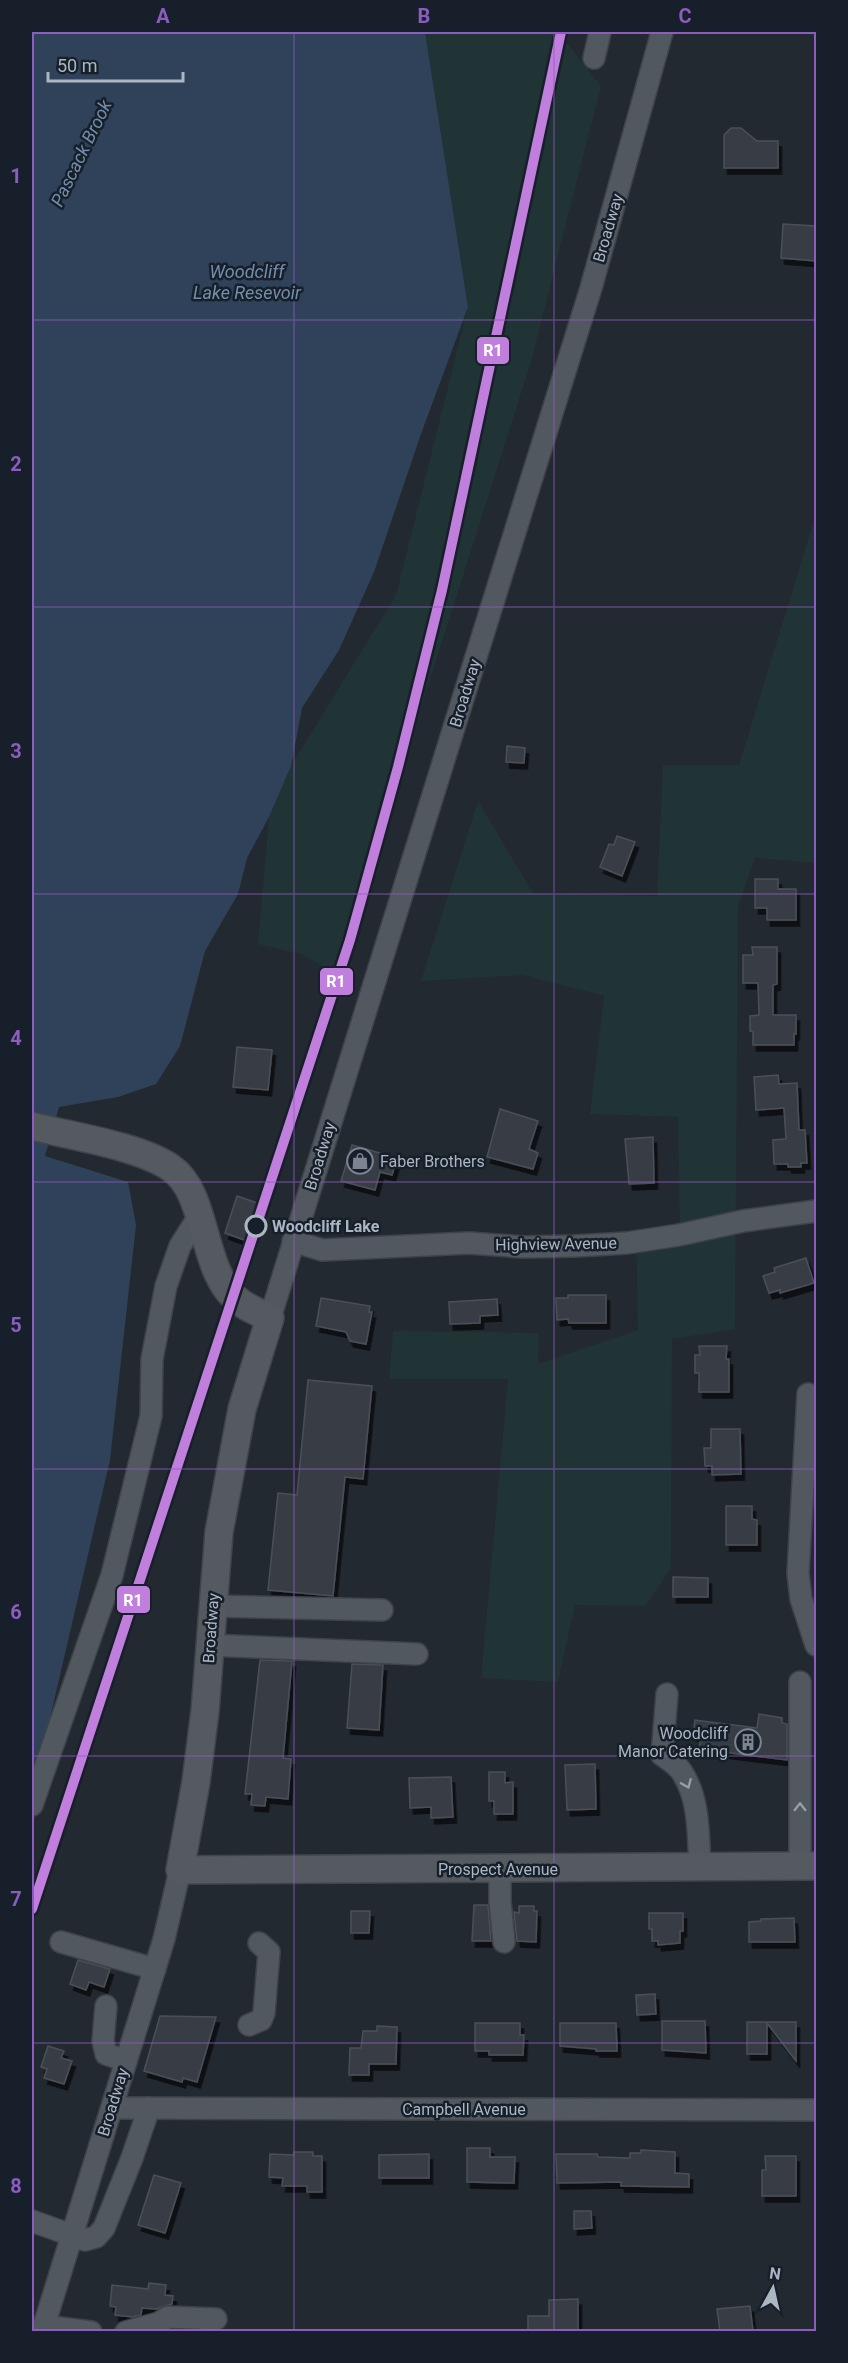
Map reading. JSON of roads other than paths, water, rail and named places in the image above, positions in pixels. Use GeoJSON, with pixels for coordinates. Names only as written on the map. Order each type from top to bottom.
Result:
{"type":"FeatureCollection","features":[{"type":"Feature","properties":{"kind":"main road"},"geometry":{"type":"LineString","coordinates":[[42,1129],[110,1145],[164,1164],[180,1175],[188,1186],[214,1263],[223,1282],[234,1297],[270,1318]]}},
{"type":"Feature","properties":{"kind":"main road","name":"Broadway"},"geometry":{"type":"LineString","coordinates":[[180,1870],[196,1782],[205,1711],[219,1532],[229,1470],[242,1409],[270,1318]]}},
{"type":"Feature","properties":{"kind":"main road","name":"Prospect Avenue"},"geometry":{"type":"LineString","coordinates":[[180,1870],[700,1867],[812,1862]]}},
{"type":"Feature","properties":{"kind":"street"},"geometry":{"type":"LineString","coordinates":[[594,58],[600,32]]}},
{"type":"Feature","properties":{"kind":"street","name":"Broadway"},"geometry":{"type":"LineString","coordinates":[[270,1318],[591,288],[662,32]]}},
{"type":"Feature","properties":{"kind":"street","name":"Highview Avenue"},"geometry":{"type":"LineString","coordinates":[[293,1241],[322,1250],[470,1243],[523,1247],[627,1243],[816,1210]]}},
{"type":"Feature","properties":{"kind":"street"},"geometry":{"type":"LineString","coordinates":[[32,1805],[112,1575],[151,1416],[152,1359],[166,1286],[180,1246],[199,1216]]}},
{"type":"Feature","properties":{"kind":"street"},"geometry":{"type":"LineString","coordinates":[[808,1394],[798,1573],[801,1599],[816,1646]]}},
{"type":"Feature","properties":{"kind":"street"},"geometry":{"type":"LineString","coordinates":[[212,1606],[382,1610]]}},
{"type":"Feature","properties":{"kind":"street"},"geometry":{"type":"LineString","coordinates":[[209,1645],[417,1654]]}},
{"type":"Feature","properties":{"kind":"street"},"geometry":{"type":"LineString","coordinates":[[800,1682],[812,1862]]}},
{"type":"Feature","properties":{"kind":"street"},"geometry":{"type":"LineString","coordinates":[[667,1694],[662,1755],[682,1772],[693,1797],[698,1826],[700,1867]]}},
{"type":"Feature","properties":{"kind":"street"},"geometry":{"type":"LineString","coordinates":[[500,1869],[504,1942]]}},
{"type":"Feature","properties":{"kind":"street","name":"Broadway"},"geometry":{"type":"LineString","coordinates":[[41,2323],[72,2235],[155,1969],[180,1870]]}},
{"type":"Feature","properties":{"kind":"street"},"geometry":{"type":"LineString","coordinates":[[61,1942],[155,1969]]}},
{"type":"Feature","properties":{"kind":"street"},"geometry":{"type":"LineString","coordinates":[[249,2025],[261,2020],[264,2013],[269,1952],[259,1943]]}},
{"type":"Feature","properties":{"kind":"street"},"geometry":{"type":"LineString","coordinates":[[106,2006],[103,2042],[106,2054],[126,2061]]}},
{"type":"Feature","properties":{"kind":"street","name":"Campbell Avenue"},"geometry":{"type":"LineString","coordinates":[[112,2108],[816,2110]]}},
{"type":"Feature","properties":{"kind":"street"},"geometry":{"type":"LineString","coordinates":[[32,2221],[85,2240],[96,2237],[104,2228],[149,2108]]}},
{"type":"Feature","properties":{"kind":"street"},"geometry":{"type":"LineString","coordinates":[[102,2137],[136,2146]]}},
{"type":"Feature","properties":{"kind":"street"},"geometry":{"type":"LineString","coordinates":[[126,2331],[159,2323],[168,2317],[216,2319]]}},
{"type":"Feature","properties":{"kind":"street"},"geometry":{"type":"LineString","coordinates":[[41,2323],[91,2331]]}},
{"type":"Feature","properties":{"kind":"water","name":"Woodcliff Lake Resevoir"},"geometry":{"type":"Polygon","coordinates":[[[32,32],[425,32],[468,307],[421,434],[374,572],[339,650],[302,708],[291,766],[269,817],[247,858],[238,894],[205,951],[180,1046],[156,1084],[118,1097],[59,1107],[45,1156],[128,1182],[136,1225],[110,1460],[41,1757],[32,1783],[32,32]]]}},
{"type":"Feature","properties":{"kind":"place","name":"Faber Brothers"},"geometry":{"type":"Point","coordinates":[360,1161]}},
{"type":"Feature","properties":{"kind":"place","name":"Woodcliff Lake"},"geometry":{"type":"Point","coordinates":[256,1226]}},
{"type":"Feature","properties":{"kind":"place","name":"Woodcliff Manor Catering"},"geometry":{"type":"Point","coordinates":[748,1742]}},
{"type":"Feature","properties":{"kind":"water label","name":"Pascack Brook"},"geometry":{"type":"Point","coordinates":[81,153]}}]}
